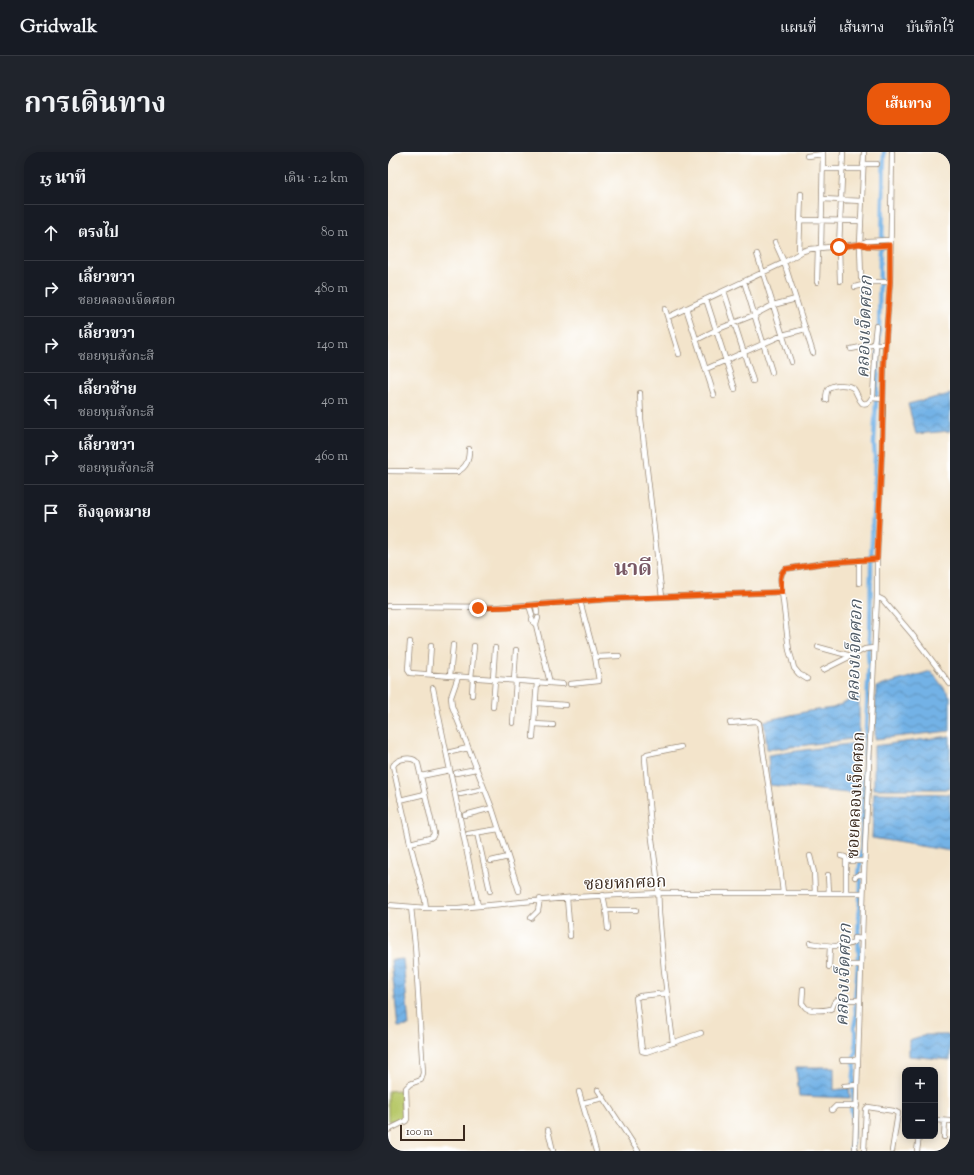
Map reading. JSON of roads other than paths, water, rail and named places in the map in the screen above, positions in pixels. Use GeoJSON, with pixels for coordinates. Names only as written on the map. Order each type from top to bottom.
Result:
{"type":"FeatureCollection","features":[{"type":"Feature","properties":{"kind":"street"},"geometry":{"type":"LineString","coordinates":[[840,281],[839,247],[843,152]]}},
{"type":"Feature","properties":{"kind":"street"},"geometry":{"type":"LineString","coordinates":[[861,278],[860,244],[864,152]]}},
{"type":"Feature","properties":{"kind":"street","name":"ซอยคลองเจ็ดศอก"},"geometry":{"type":"LineString","coordinates":[[855,1151],[854,1085],[857,1059],[861,965],[859,938],[863,893],[860,876],[862,861],[871,648],[877,597],[874,559],[883,399],[879,344],[888,282],[892,152]]}},
{"type":"Feature","properties":{"kind":"street"},"geometry":{"type":"LineString","coordinates":[[807,156],[823,153],[822,220],[818,282]]}},
{"type":"Feature","properties":{"kind":"street"},"geometry":{"type":"LineString","coordinates":[[863,164],[877,164]]}},
{"type":"Feature","properties":{"kind":"street"},"geometry":{"type":"LineString","coordinates":[[823,169],[863,169]]}},
{"type":"Feature","properties":{"kind":"street"},"geometry":{"type":"LineString","coordinates":[[800,253],[801,194]]}},
{"type":"Feature","properties":{"kind":"street"},"geometry":{"type":"LineString","coordinates":[[822,199],[862,201]]}},
{"type":"Feature","properties":{"kind":"street"},"geometry":{"type":"LineString","coordinates":[[801,220],[861,221]]}},
{"type":"Feature","properties":{"kind":"street"},"geometry":{"type":"LineString","coordinates":[[776,242],[784,262],[813,353]]}},
{"type":"Feature","properties":{"kind":"street"},"geometry":{"type":"LineString","coordinates":[[668,317],[810,249],[860,244],[867,246],[888,243]]}},
{"type":"Feature","properties":{"kind":"street"},"geometry":{"type":"LineString","coordinates":[[757,254],[791,362]]}},
{"type":"Feature","properties":{"kind":"street"},"geometry":{"type":"LineString","coordinates":[[744,281],[772,372]]}},
{"type":"Feature","properties":{"kind":"street"},"geometry":{"type":"LineString","coordinates":[[855,287],[873,282],[888,282]]}},
{"type":"Feature","properties":{"kind":"street"},"geometry":{"type":"LineString","coordinates":[[724,291],[753,381]]}},
{"type":"Feature","properties":{"kind":"street"},"geometry":{"type":"LineString","coordinates":[[706,299],[735,389]]}},
{"type":"Feature","properties":{"kind":"street"},"geometry":{"type":"LineString","coordinates":[[696,340],[773,305],[796,299]]}},
{"type":"Feature","properties":{"kind":"street"},"geometry":{"type":"LineString","coordinates":[[686,308],[714,395]]}},
{"type":"Feature","properties":{"kind":"street"},"geometry":{"type":"LineString","coordinates":[[665,309],[679,354]]}},
{"type":"Feature","properties":{"kind":"street"},"geometry":{"type":"LineString","coordinates":[[873,399],[879,344],[876,326]]}},
{"type":"Feature","properties":{"kind":"street"},"geometry":{"type":"LineString","coordinates":[[706,369],[782,335],[806,328]]}},
{"type":"Feature","properties":{"kind":"street"},"geometry":{"type":"LineString","coordinates":[[851,349],[879,344]]}},
{"type":"Feature","properties":{"kind":"street"},"geometry":{"type":"LineString","coordinates":[[826,400],[829,388],[843,385],[854,388],[864,404],[873,399],[883,399]]}},
{"type":"Feature","properties":{"kind":"street"},"geometry":{"type":"LineString","coordinates":[[640,393],[641,419],[648,467],[651,506],[662,594]]}},
{"type":"Feature","properties":{"kind":"street"},"geometry":{"type":"LineString","coordinates":[[388,471],[457,472],[463,469],[468,461],[469,449]]}},
{"type":"Feature","properties":{"kind":"street"},"geometry":{"type":"LineString","coordinates":[[807,679],[799,674],[794,668],[789,650],[780,576],[781,573],[785,569],[825,563],[874,559]]}},
{"type":"Feature","properties":{"kind":"street"},"geometry":{"type":"LineString","coordinates":[[859,560],[859,583]]}},
{"type":"Feature","properties":{"kind":"street"},"geometry":{"type":"LineString","coordinates":[[388,606],[485,608],[662,594],[782,592]]}},
{"type":"Feature","properties":{"kind":"street"},"geometry":{"type":"LineString","coordinates":[[877,597],[883,600],[911,633],[950,684]]}},
{"type":"Feature","properties":{"kind":"street"},"geometry":{"type":"LineString","coordinates":[[570,684],[598,681],[595,657],[580,601]]}},
{"type":"Feature","properties":{"kind":"street"},"geometry":{"type":"LineString","coordinates":[[530,605],[533,622],[536,625],[550,683]]}},
{"type":"Feature","properties":{"kind":"street"},"geometry":{"type":"LineString","coordinates":[[536,605],[538,616],[536,625]]}},
{"type":"Feature","properties":{"kind":"street"},"geometry":{"type":"LineString","coordinates":[[410,642],[409,672],[563,684]]}},
{"type":"Feature","properties":{"kind":"street"},"geometry":{"type":"LineString","coordinates":[[429,674],[431,645]]}},
{"type":"Feature","properties":{"kind":"street"},"geometry":{"type":"LineString","coordinates":[[450,676],[453,645]]}},
{"type":"Feature","properties":{"kind":"street"},"geometry":{"type":"LineString","coordinates":[[472,694],[474,646]]}},
{"type":"Feature","properties":{"kind":"street"},"geometry":{"type":"LineString","coordinates":[[818,647],[851,656]]}},
{"type":"Feature","properties":{"kind":"street"},"geometry":{"type":"LineString","coordinates":[[493,707],[495,648]]}},
{"type":"Feature","properties":{"kind":"street"},"geometry":{"type":"LineString","coordinates":[[823,670],[871,648]]}},
{"type":"Feature","properties":{"kind":"street"},"geometry":{"type":"LineString","coordinates":[[513,723],[516,650]]}},
{"type":"Feature","properties":{"kind":"street"},"geometry":{"type":"LineString","coordinates":[[595,657],[619,656]]}},
{"type":"Feature","properties":{"kind":"street"},"geometry":{"type":"LineString","coordinates":[[458,677],[451,694],[452,706],[492,808],[519,891]]}},
{"type":"Feature","properties":{"kind":"street"},"geometry":{"type":"LineString","coordinates":[[533,738],[537,682]]}},
{"type":"Feature","properties":{"kind":"street"},"geometry":{"type":"LineString","coordinates":[[433,688],[477,902]]}},
{"type":"Feature","properties":{"kind":"street"},"geometry":{"type":"LineString","coordinates":[[536,703],[566,705]]}},
{"type":"Feature","properties":{"kind":"street"},"geometry":{"type":"LineString","coordinates":[[730,723],[759,723],[783,893]]}},
{"type":"Feature","properties":{"kind":"street"},"geometry":{"type":"LineString","coordinates":[[534,724],[553,725]]}},
{"type":"Feature","properties":{"kind":"street"},"geometry":{"type":"LineString","coordinates":[[673,1043],[659,913],[658,888],[645,756],[682,747]]}},
{"type":"Feature","properties":{"kind":"street"},"geometry":{"type":"LineString","coordinates":[[451,752],[468,748]]}},
{"type":"Feature","properties":{"kind":"street"},"geometry":{"type":"LineString","coordinates":[[410,844],[430,838],[434,833],[418,764],[414,759],[408,758],[397,761],[393,766],[410,844],[426,904]]}},
{"type":"Feature","properties":{"kind":"street"},"geometry":{"type":"LineString","coordinates":[[456,773],[476,769]]}},
{"type":"Feature","properties":{"kind":"street"},"geometry":{"type":"LineString","coordinates":[[421,776],[450,770]]}},
{"type":"Feature","properties":{"kind":"street"},"geometry":{"type":"LineString","coordinates":[[460,794],[484,789]]}},
{"type":"Feature","properties":{"kind":"street"},"geometry":{"type":"LineString","coordinates":[[400,800],[425,794]]}},
{"type":"Feature","properties":{"kind":"street"},"geometry":{"type":"LineString","coordinates":[[465,815],[492,808]]}},
{"type":"Feature","properties":{"kind":"street"},"geometry":{"type":"LineString","coordinates":[[468,834],[499,829]]}},
{"type":"Feature","properties":{"kind":"street"},"geometry":{"type":"LineString","coordinates":[[477,833],[490,891]]}},
{"type":"Feature","properties":{"kind":"street"},"geometry":{"type":"LineString","coordinates":[[810,856],[814,872],[815,889]]}},
{"type":"Feature","properties":{"kind":"street"},"geometry":{"type":"LineString","coordinates":[[841,856],[845,856],[846,861],[845,889]]}},
{"type":"Feature","properties":{"kind":"street"},"geometry":{"type":"LineString","coordinates":[[491,861],[508,857]]}},
{"type":"Feature","properties":{"kind":"street"},"geometry":{"type":"LineString","coordinates":[[846,861],[862,861]]}},
{"type":"Feature","properties":{"kind":"street"},"geometry":{"type":"LineString","coordinates":[[828,875],[829,889]]}},
{"type":"Feature","properties":{"kind":"street","name":"ซอยหกศอก"},"geometry":{"type":"LineString","coordinates":[[388,905],[411,907],[426,904],[446,908],[477,902],[567,898],[658,888],[783,893],[815,889],[845,889],[863,893]]}},
{"type":"Feature","properties":{"kind":"street"},"geometry":{"type":"LineString","coordinates":[[603,895],[608,929]]}},
{"type":"Feature","properties":{"kind":"street"},"geometry":{"type":"LineString","coordinates":[[567,898],[570,936]]}},
{"type":"Feature","properties":{"kind":"street"},"geometry":{"type":"LineString","coordinates":[[531,918],[538,911],[540,900]]}},
{"type":"Feature","properties":{"kind":"street"},"geometry":{"type":"LineString","coordinates":[[388,1130],[406,1121],[406,1088],[422,1077],[415,945],[411,907]]}},
{"type":"Feature","properties":{"kind":"street"},"geometry":{"type":"LineString","coordinates":[[606,910],[636,910]]}},
{"type":"Feature","properties":{"kind":"street"},"geometry":{"type":"LineString","coordinates":[[810,943],[830,946],[851,944],[854,942],[854,938],[859,938]]}},
{"type":"Feature","properties":{"kind":"street"},"geometry":{"type":"LineString","coordinates":[[828,967],[830,946]]}},
{"type":"Feature","properties":{"kind":"street"},"geometry":{"type":"LineString","coordinates":[[845,965],[861,965]]}},
{"type":"Feature","properties":{"kind":"street"},"geometry":{"type":"LineString","coordinates":[[803,989],[802,1003],[806,1008],[810,1009],[831,1010],[835,1001],[837,1000],[859,1000]]}},
{"type":"Feature","properties":{"kind":"street"},"geometry":{"type":"LineString","coordinates":[[667,994],[638,996],[636,998],[641,1050],[646,1052],[701,1033]]}},
{"type":"Feature","properties":{"kind":"street"},"geometry":{"type":"LineString","coordinates":[[842,1060],[857,1059]]}},
{"type":"Feature","properties":{"kind":"street"},"geometry":{"type":"LineString","coordinates":[[844,1086],[854,1085]]}},
{"type":"Feature","properties":{"kind":"street"},"geometry":{"type":"LineString","coordinates":[[598,1090],[638,1151]]}},
{"type":"Feature","properties":{"kind":"street"},"geometry":{"type":"LineString","coordinates":[[579,1092],[596,1151]]}},
{"type":"Feature","properties":{"kind":"street"},"geometry":{"type":"LineString","coordinates":[[582,1103],[603,1098]]}},
{"type":"Feature","properties":{"kind":"street"},"geometry":{"type":"LineString","coordinates":[[832,1110],[836,1106],[855,1106]]}},
{"type":"Feature","properties":{"kind":"street"},"geometry":{"type":"LineString","coordinates":[[864,1151],[866,1109],[868,1107],[898,1113],[892,1151]]}},
{"type":"Feature","properties":{"kind":"street"},"geometry":{"type":"LineString","coordinates":[[944,1137],[947,1121]]}},
{"type":"Feature","properties":{"kind":"street"},"geometry":{"type":"LineString","coordinates":[[548,1130],[553,1151]]}},
{"type":"Feature","properties":{"kind":"street"},"geometry":{"type":"LineString","coordinates":[[917,1151],[919,1139]]}},
{"type":"Feature","properties":{"kind":"water"},"geometry":{"type":"Polygon","coordinates":[[[950,394],[950,431],[916,434],[908,404],[950,394]]]}},
{"type":"Feature","properties":{"kind":"water"},"geometry":{"type":"Polygon","coordinates":[[[931,671],[950,696],[950,731],[875,739],[876,687],[931,671]]]}},
{"type":"Feature","properties":{"kind":"water"},"geometry":{"type":"Polygon","coordinates":[[[859,696],[859,738],[767,749],[764,721],[809,711],[833,708],[859,696]]]}},
{"type":"Feature","properties":{"kind":"water"},"geometry":{"type":"Polygon","coordinates":[[[950,736],[950,789],[874,789],[874,746],[950,736]]]}},
{"type":"Feature","properties":{"kind":"water"},"geometry":{"type":"Polygon","coordinates":[[[856,743],[857,794],[770,785],[768,755],[856,743]]]}},
{"type":"Feature","properties":{"kind":"water"},"geometry":{"type":"Polygon","coordinates":[[[874,793],[950,794],[950,851],[872,838],[874,793]]]}},
{"type":"Feature","properties":{"kind":"water"},"geometry":{"type":"Polygon","coordinates":[[[403,959],[409,1026],[398,1027],[391,960],[403,959]]]}},
{"type":"Feature","properties":{"kind":"water"},"geometry":{"type":"Polygon","coordinates":[[[925,1035],[950,1035],[950,1060],[909,1056],[909,1040],[925,1035]]]}},
{"type":"Feature","properties":{"kind":"water"},"geometry":{"type":"Polygon","coordinates":[[[796,1067],[834,1067],[834,1090],[849,1088],[850,1098],[799,1096],[796,1067]]]}},
{"type":"Feature","properties":{"kind":"waterway","name":"คลองเจ็ดศอก"},"geometry":{"type":"LineString","coordinates":[[851,1151],[853,1121],[851,1107],[854,1101],[853,1085],[855,1064],[853,1060],[856,1052],[856,1032],[854,1028],[856,1017],[855,1001],[859,954],[858,938],[861,882],[859,875],[862,847],[869,663],[868,653],[870,635],[875,457],[874,444],[879,340],[880,251],[882,244],[884,152]]}},
{"type":"Feature","properties":{"kind":"district","name":"นาดี"},"geometry":{"type":"Point","coordinates":[633,568]}}]}
